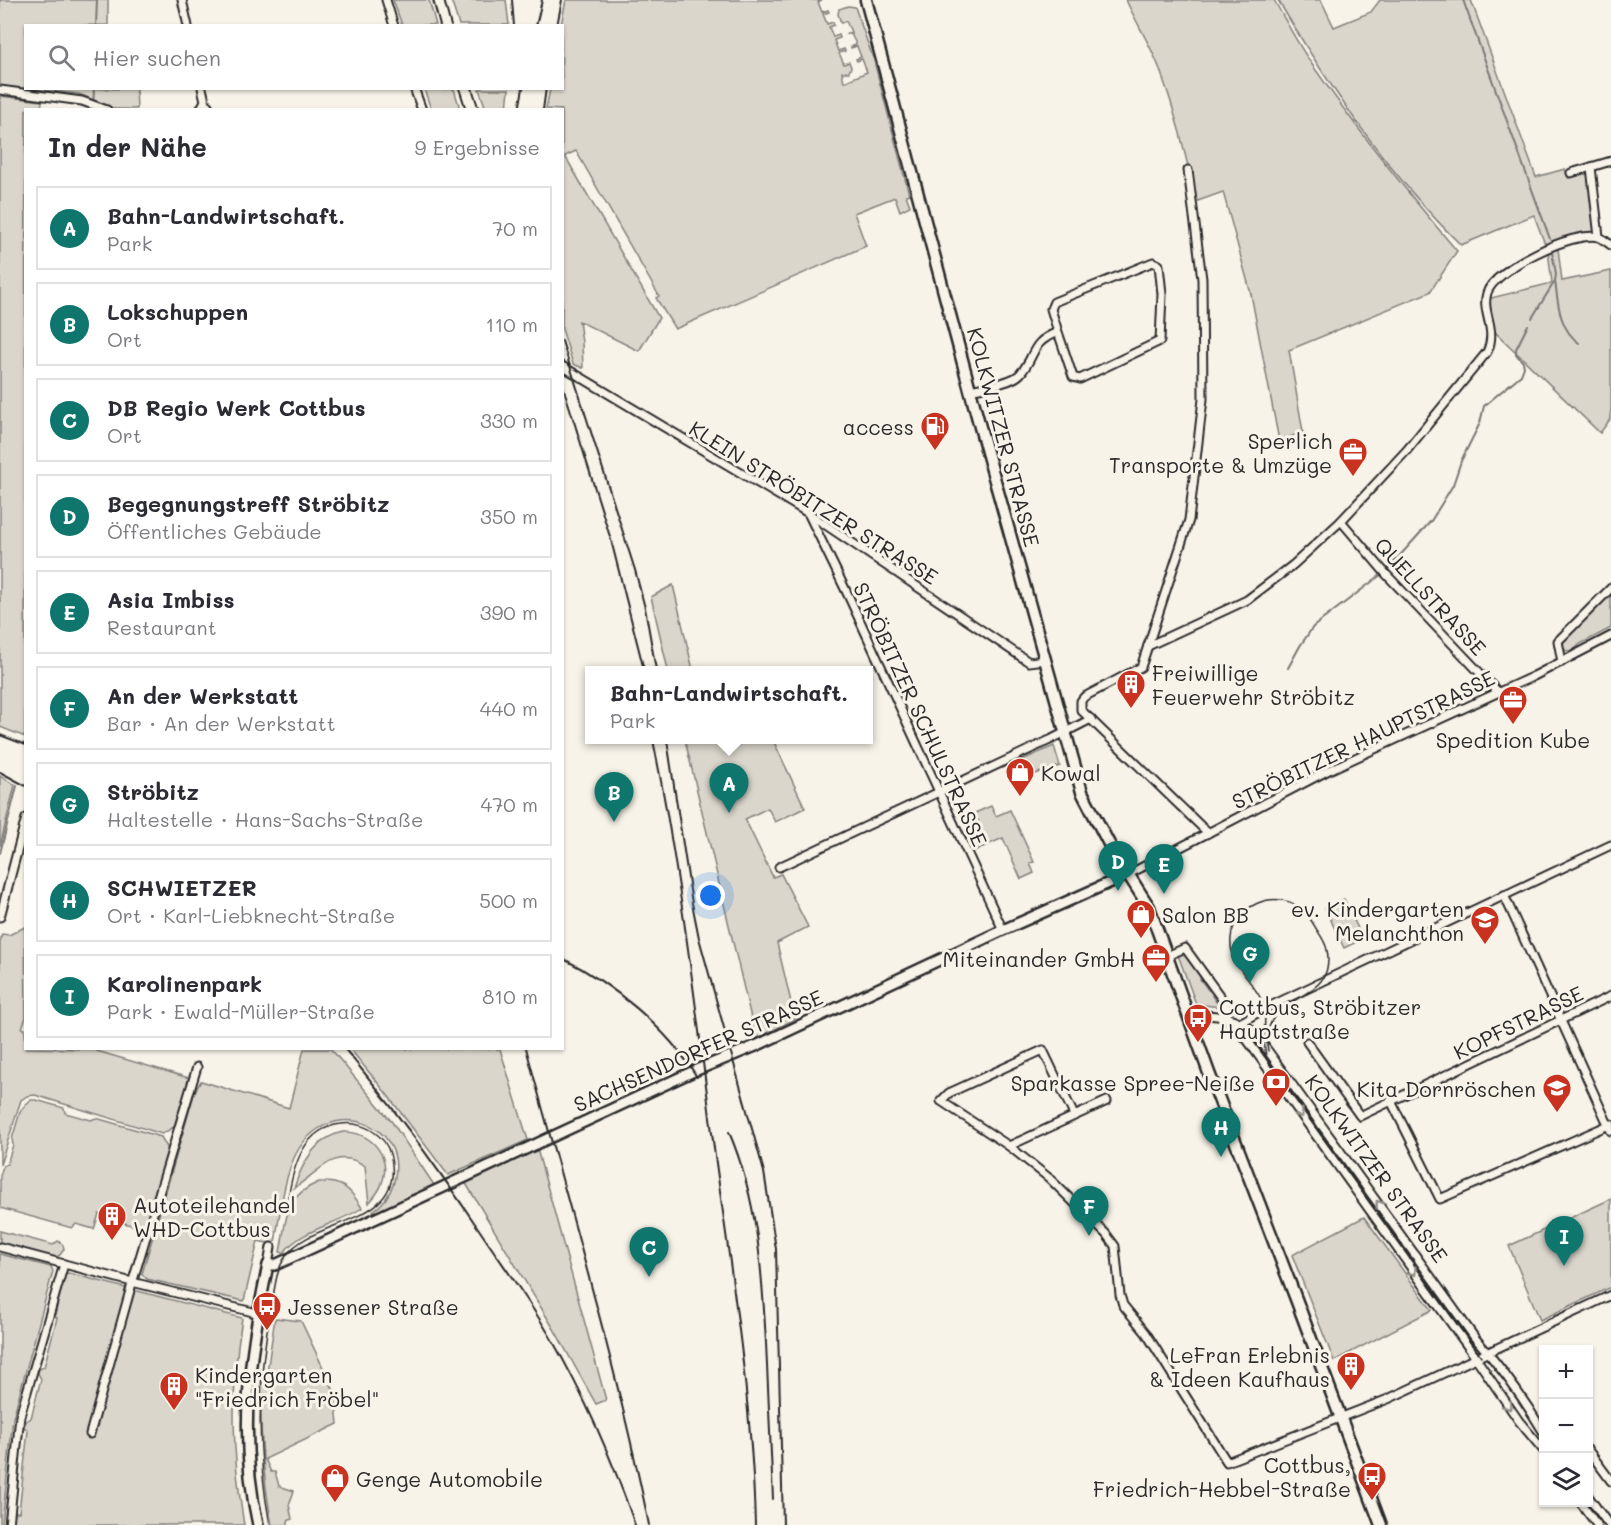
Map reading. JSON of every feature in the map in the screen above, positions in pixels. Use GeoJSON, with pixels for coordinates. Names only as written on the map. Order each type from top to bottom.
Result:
{"type":"FeatureCollection","features":[{"type":"Feature","properties":{"kind":"main road","name":"KOLKWITZER STRASSE"},"geometry":{"type":"LineString","coordinates":[[866,0],[970,390],[1082,792],[1109,843],[1149,907],[1381,1525]]}},
{"type":"Feature","properties":{"kind":"street"},"geometry":{"type":"LineString","coordinates":[[182,0],[188,24]]}},
{"type":"Feature","properties":{"kind":"street"},"geometry":{"type":"LineString","coordinates":[[386,0],[393,24]]}},
{"type":"Feature","properties":{"kind":"street"},"geometry":{"type":"LineString","coordinates":[[0,90],[82,100],[103,108]]}},
{"type":"Feature","properties":{"kind":"street"},"geometry":{"type":"LineString","coordinates":[[202,90],[210,108]]}},
{"type":"Feature","properties":{"kind":"street"},"geometry":{"type":"LineString","coordinates":[[415,90],[421,108]]}},
{"type":"Feature","properties":{"kind":"street"},"geometry":{"type":"LineString","coordinates":[[201,108],[205,100]]}},
{"type":"Feature","properties":{"kind":"street"},"geometry":{"type":"LineString","coordinates":[[1571,173],[1611,161]]}},
{"type":"Feature","properties":{"kind":"street"},"geometry":{"type":"LineString","coordinates":[[1591,167],[1599,237]]}},
{"type":"Feature","properties":{"kind":"street"},"geometry":{"type":"LineString","coordinates":[[1188,170],[1202,279],[1203,399],[1189,520],[1141,667],[1084,697],[1081,701],[1081,710],[1208,833]]}},
{"type":"Feature","properties":{"kind":"street"},"geometry":{"type":"LineString","coordinates":[[1148,646],[1246,600],[1293,565],[1341,520],[1407,450],[1487,352],[1492,336],[1485,299],[1492,283],[1510,268],[1554,246],[1584,237],[1599,237],[1611,245]]}},
{"type":"Feature","properties":{"kind":"street"},"geometry":{"type":"LineString","coordinates":[[1152,262],[1158,265],[1162,294],[1160,341],[1080,379],[1073,377],[1058,332],[1051,309],[1054,302],[1152,262]]}},
{"type":"Feature","properties":{"kind":"street"},"geometry":{"type":"LineString","coordinates":[[970,390],[1013,379],[1021,373],[1044,338],[1058,332]]}},
{"type":"Feature","properties":{"kind":"street","name":"KLEIN STRÖBITZER STRASSE"},"geometry":{"type":"LineString","coordinates":[[564,367],[808,513],[1029,662],[1046,660]]}},
{"type":"Feature","properties":{"kind":"street","name":"STRÖBITZER SCHULSTRASSE"},"geometry":{"type":"LineString","coordinates":[[808,513],[1003,930]]}},
{"type":"Feature","properties":{"kind":"street","name":"QUELLSTRASSE"},"geometry":{"type":"LineString","coordinates":[[1341,520],[1384,573],[1498,692]]}},
{"type":"Feature","properties":{"kind":"street"},"geometry":{"type":"LineString","coordinates":[[1562,662],[1558,641],[1611,588]]}},
{"type":"Feature","properties":{"kind":"street","name":"STRÖBITZER HAUPTSTRASSE"},"geometry":{"type":"LineString","coordinates":[[1129,874],[1329,770],[1562,662],[1611,636]]}},
{"type":"Feature","properties":{"kind":"street"},"geometry":{"type":"LineString","coordinates":[[779,867],[1091,719]]}},
{"type":"Feature","properties":{"kind":"street"},"geometry":{"type":"LineString","coordinates":[[0,917],[24,826]]}},
{"type":"Feature","properties":{"kind":"street"},"geometry":{"type":"LineString","coordinates":[[1238,1024],[1264,1009],[1611,845]]}},
{"type":"Feature","properties":{"kind":"street","name":"SACHSENDORFER STRASSE"},"geometry":{"type":"LineString","coordinates":[[267,1265],[282,1261],[1129,874]]}},
{"type":"Feature","properties":{"kind":"street"},"geometry":{"type":"LineString","coordinates":[[1392,1101],[1440,1199],[1610,1127],[1504,895]]}},
{"type":"Feature","properties":{"kind":"street","name":"KOLKWITZER STRASSE"},"geometry":{"type":"LineString","coordinates":[[1167,956],[1185,948],[1227,1006],[1226,1017],[1250,1028],[1263,1044],[1475,1338],[1483,1355]]}},
{"type":"Feature","properties":{"kind":"street","name":"KOPFSTRASSE"},"geometry":{"type":"LineString","coordinates":[[1307,1042],[1360,1116],[1611,996]]}},
{"type":"Feature","properties":{"kind":"street"},"geometry":{"type":"LineString","coordinates":[[1188,1015],[1226,1017]]}},
{"type":"Feature","properties":{"kind":"street","name":"KOLKWITZER STRASSE"},"geometry":{"type":"LineString","coordinates":[[1238,1024],[1248,1041],[1483,1355]]}},
{"type":"Feature","properties":{"kind":"street"},"geometry":{"type":"LineString","coordinates":[[1074,1115],[1043,1050],[949,1093],[940,1101],[1009,1146],[1049,1178],[1106,1234],[1115,1246],[1120,1295],[1124,1305],[1146,1333],[1227,1462],[1388,1399],[1611,1295]]}},
{"type":"Feature","properties":{"kind":"street"},"geometry":{"type":"LineString","coordinates":[[90,1434],[132,1282],[197,1067]]}},
{"type":"Feature","properties":{"kind":"street"},"geometry":{"type":"LineString","coordinates":[[1009,1146],[1107,1101]]}},
{"type":"Feature","properties":{"kind":"street"},"geometry":{"type":"LineString","coordinates":[[0,1246],[257,1313]]}},
{"type":"Feature","properties":{"kind":"street"},"geometry":{"type":"LineString","coordinates":[[258,1525],[250,1478],[246,1417],[248,1373],[257,1313],[271,1248]]}},
{"type":"Feature","properties":{"kind":"street"},"geometry":{"type":"LineString","coordinates":[[9,1525],[20,1416],[64,1263]]}},
{"type":"Feature","properties":{"kind":"street"},"geometry":{"type":"LineString","coordinates":[[1483,1355],[1531,1411],[1539,1425]]}},
{"type":"Feature","properties":{"kind":"street"},"geometry":{"type":"LineString","coordinates":[[1483,1355],[1519,1421],[1539,1445]]}},
{"type":"Feature","properties":{"kind":"street"},"geometry":{"type":"LineString","coordinates":[[1590,1453],[1611,1481]]}},
{"type":"Feature","properties":{"kind":"street"},"geometry":{"type":"LineString","coordinates":[[1593,1503],[1610,1525]]}},
{"type":"Feature","properties":{"kind":"street"},"geometry":{"type":"LineString","coordinates":[[1583,1507],[1597,1525]]}},
{"type":"Feature","properties":{"kind":"shaded area"},"geometry":{"type":"Polygon","coordinates":[[[0,0],[108,0],[108,24],[24,24],[24,88],[0,86],[0,0]]]}},
{"type":"Feature","properties":{"kind":"shaded area"},"geometry":{"type":"Polygon","coordinates":[[[393,0],[429,0],[436,24],[402,24],[393,0]]]}},
{"type":"Feature","properties":{"kind":"shaded area"},"geometry":{"type":"Polygon","coordinates":[[[451,0],[506,0],[509,24],[459,24],[451,0]]]}},
{"type":"Feature","properties":{"kind":"shaded area"},"geometry":{"type":"Polygon","coordinates":[[[566,0],[822,0],[818,2],[822,12],[828,10],[829,12],[823,14],[827,24],[833,22],[834,25],[829,27],[833,37],[839,35],[840,38],[834,40],[838,51],[844,49],[845,51],[839,53],[844,64],[849,62],[851,67],[849,72],[842,72],[844,82],[867,72],[862,59],[857,61],[856,59],[861,57],[857,46],[851,48],[856,44],[851,34],[845,34],[851,32],[846,21],[841,23],[838,14],[839,9],[848,6],[855,7],[874,61],[909,194],[906,195],[910,206],[900,211],[895,197],[854,213],[866,246],[675,329],[656,298],[659,296],[576,151],[565,156],[659,318],[639,351],[579,321],[583,368],[573,364],[564,335],[564,108],[546,108],[550,90],[564,90],[564,24],[561,24],[566,0]]]}},
{"type":"Feature","properties":{"kind":"shaded area"},"geometry":{"type":"Polygon","coordinates":[[[1126,0],[1274,0],[1296,40],[1346,111],[1457,251],[1430,292],[1289,350],[1303,432],[1279,441],[1251,294],[1223,192],[1195,202],[1180,133],[1165,83],[1126,0]]]}},
{"type":"Feature","properties":{"kind":"shaded area"},"geometry":{"type":"Polygon","coordinates":[[[1278,0],[1321,0],[1334,27],[1371,12],[1380,0],[1471,0],[1536,177],[1565,169],[1568,178],[1587,173],[1596,232],[1584,233],[1546,247],[1534,215],[1461,245],[1385,160],[1339,97],[1278,0]]]}},
{"type":"Feature","properties":{"kind":"shaded area"},"geometry":{"type":"Polygon","coordinates":[[[40,90],[136,90],[137,108],[113,108],[79,94],[40,90]]]}},
{"type":"Feature","properties":{"kind":"shaded area"},"geometry":{"type":"Polygon","coordinates":[[[424,90],[454,90],[460,108],[431,108],[424,90]]]}},
{"type":"Feature","properties":{"kind":"shaded area"},"geometry":{"type":"Polygon","coordinates":[[[479,90],[509,90],[507,108],[486,108],[479,90]]]}},
{"type":"Feature","properties":{"kind":"shaded area"},"geometry":{"type":"Polygon","coordinates":[[[0,96],[42,101],[41,108],[24,108],[24,737],[0,727],[0,96]]]}},
{"type":"Feature","properties":{"kind":"shaded area"},"geometry":{"type":"Polygon","coordinates":[[[1558,249],[1562,281],[1611,271],[1611,418],[1600,433],[1493,330],[1487,299],[1552,283],[1548,251],[1558,249]]]}},
{"type":"Feature","properties":{"kind":"shaded area"},"geometry":{"type":"Polygon","coordinates":[[[673,585],[692,666],[667,666],[651,597],[673,585]]]}},
{"type":"Feature","properties":{"kind":"shaded area"},"geometry":{"type":"Polygon","coordinates":[[[1611,593],[1611,628],[1576,648],[1569,651],[1564,650],[1562,644],[1565,639],[1611,593]]]}},
{"type":"Feature","properties":{"kind":"shaded area"},"geometry":{"type":"Polygon","coordinates":[[[686,744],[730,744],[731,748],[740,744],[775,744],[805,808],[775,822],[768,808],[745,819],[773,877],[781,874],[808,927],[777,943],[795,1019],[756,1039],[686,744]]]}},
{"type":"Feature","properties":{"kind":"shaded area"},"geometry":{"type":"Polygon","coordinates":[[[1054,746],[1060,766],[1026,777],[1020,761],[1054,746]]]}},
{"type":"Feature","properties":{"kind":"shaded area"},"geometry":{"type":"Polygon","coordinates":[[[0,776],[15,785],[0,846],[0,776]]]}},
{"type":"Feature","properties":{"kind":"shaded area"},"geometry":{"type":"Polygon","coordinates":[[[991,806],[996,816],[1010,810],[1034,862],[1030,863],[1034,873],[1021,879],[1003,838],[974,851],[964,831],[979,823],[975,813],[991,806]]]}},
{"type":"Feature","properties":{"kind":"shaded area"},"geometry":{"type":"Polygon","coordinates":[[[1344,899],[1363,939],[1344,948],[1325,908],[1344,899]]]}},
{"type":"Feature","properties":{"kind":"shaded area"},"geometry":{"type":"Polygon","coordinates":[[[24,928],[24,1022],[22,1028],[24,1029],[24,1050],[93,1050],[189,1078],[174,1127],[162,1134],[35,1095],[27,1096],[21,1100],[0,1165],[0,942],[2,934],[9,935],[24,928]]]}},
{"type":"Feature","properties":{"kind":"shaded area"},"geometry":{"type":"Polygon","coordinates":[[[1178,955],[1188,955],[1201,975],[1200,979],[1208,990],[1213,992],[1212,996],[1220,1007],[1196,1004],[1178,955]]]}},
{"type":"Feature","properties":{"kind":"shaded area"},"geometry":{"type":"Polygon","coordinates":[[[304,1050],[332,1050],[392,1122],[434,1185],[376,1213],[373,1211],[386,1198],[394,1182],[395,1161],[390,1143],[378,1130],[363,1123],[345,1121],[327,1124],[311,1135],[297,1152],[283,1196],[275,1242],[271,1244],[258,1241],[244,1301],[147,1279],[142,1274],[195,1091],[201,1081],[289,1108],[304,1050]]]}},
{"type":"Feature","properties":{"kind":"shaded area"},"geometry":{"type":"Polygon","coordinates":[[[351,1050],[500,1050],[528,1140],[448,1175],[351,1050]]]}},
{"type":"Feature","properties":{"kind":"shaded area"},"geometry":{"type":"Polygon","coordinates":[[[31,1100],[64,1108],[65,1113],[91,1120],[96,1118],[161,1137],[168,1149],[145,1230],[99,1214],[94,1229],[76,1224],[72,1228],[0,1208],[0,1176],[3,1166],[7,1164],[13,1145],[12,1139],[20,1112],[31,1100]]]}},
{"type":"Feature","properties":{"kind":"shaded area"},"geometry":{"type":"Polygon","coordinates":[[[343,1132],[353,1133],[370,1140],[381,1154],[384,1163],[382,1183],[369,1203],[365,1166],[345,1158],[327,1164],[294,1188],[301,1170],[317,1146],[333,1135],[343,1132]]]}},
{"type":"Feature","properties":{"kind":"shaded area"},"geometry":{"type":"Polygon","coordinates":[[[537,1149],[606,1400],[596,1404],[554,1329],[465,1182],[537,1149]]]}},
{"type":"Feature","properties":{"kind":"shaded area"},"geometry":{"type":"Polygon","coordinates":[[[319,1182],[334,1183],[345,1187],[362,1208],[309,1233],[290,1245],[284,1253],[280,1252],[286,1219],[293,1202],[299,1194],[319,1182]]]}},
{"type":"Feature","properties":{"kind":"shaded area"},"geometry":{"type":"Polygon","coordinates":[[[1611,1199],[1611,1287],[1540,1320],[1509,1246],[1611,1199]]]}},
{"type":"Feature","properties":{"kind":"shaded area"},"geometry":{"type":"Polygon","coordinates":[[[1364,1217],[1432,1310],[1334,1361],[1292,1255],[1364,1217]]]}},
{"type":"Feature","properties":{"kind":"shaded area"},"geometry":{"type":"Polygon","coordinates":[[[0,1231],[53,1245],[58,1241],[64,1249],[56,1257],[0,1242],[0,1231]]]}},
{"type":"Feature","properties":{"kind":"shaded area"},"geometry":{"type":"Polygon","coordinates":[[[0,1254],[51,1267],[53,1271],[13,1418],[2,1525],[0,1525],[0,1254]]]}},
{"type":"Feature","properties":{"kind":"shaded area"},"geometry":{"type":"Polygon","coordinates":[[[68,1273],[242,1318],[234,1396],[234,1422],[237,1473],[244,1525],[13,1525],[15,1512],[19,1512],[28,1430],[24,1427],[25,1422],[31,1418],[41,1379],[39,1369],[44,1367],[57,1318],[55,1316],[64,1275],[68,1273]]]}},
{"type":"Feature","properties":{"kind":"shaded area"},"geometry":{"type":"Polygon","coordinates":[[[275,1318],[301,1321],[335,1393],[338,1424],[265,1459],[271,1472],[275,1472],[279,1486],[294,1491],[289,1505],[292,1519],[288,1521],[288,1525],[272,1525],[263,1453],[262,1379],[266,1379],[275,1318]]]}},
{"type":"Feature","properties":{"kind":"waterway"},"geometry":{"type":"LineString","coordinates":[[96,24],[97,0]]}},
{"type":"Feature","properties":{"kind":"waterway"},"geometry":{"type":"LineString","coordinates":[[1463,0],[1550,239]]}},
{"type":"Feature","properties":{"kind":"waterway"},"geometry":{"type":"LineString","coordinates":[[93,108],[94,90]]}},
{"type":"Feature","properties":{"kind":"waterway"},"geometry":{"type":"LineString","coordinates":[[1532,318],[1555,281],[1552,252]]}},
{"type":"Feature","properties":{"kind":"waterway"},"geometry":{"type":"LineString","coordinates":[[1555,281],[1563,323],[1579,343]]}},
{"type":"Feature","properties":{"kind":"waterway"},"geometry":{"type":"LineString","coordinates":[[1386,571],[1431,521],[1453,485],[1461,461],[1480,423],[1484,406],[1521,375],[1524,367],[1516,354],[1516,349],[1528,325]]}},
{"type":"Feature","properties":{"kind":"waterway"},"geometry":{"type":"LineString","coordinates":[[1288,668],[1313,627],[1382,574]]}},
{"type":"Feature","properties":{"kind":"waterway"},"geometry":{"type":"LineString","coordinates":[[0,853],[17,786]]}},
{"type":"Feature","properties":{"kind":"tram line"},"geometry":{"type":"LineString","coordinates":[[1268,1051],[1268,1031],[1274,1017],[1321,981],[1327,968],[1326,945],[1310,918],[1290,902],[1279,900],[1268,900],[1247,909],[1239,917],[1231,938],[1233,955],[1264,1006],[1264,1045],[1268,1062],[1481,1356]]}},
{"type":"Feature","properties":{"kind":"tram line"},"geometry":{"type":"LineString","coordinates":[[270,1525],[262,1470],[260,1414],[263,1359],[278,1273],[286,1256],[298,1244],[314,1234],[368,1210],[382,1199],[390,1184],[392,1164],[390,1153],[382,1139],[366,1128],[351,1124],[328,1127],[317,1133],[302,1151],[293,1174],[288,1199]]}},
{"type":"Feature","properties":{"kind":"railway"},"geometry":{"type":"LineString","coordinates":[[433,0],[439,24]]}},
{"type":"Feature","properties":{"kind":"railway"},"geometry":{"type":"LineString","coordinates":[[444,0],[450,24]]}},
{"type":"Feature","properties":{"kind":"railway"},"geometry":{"type":"LineString","coordinates":[[512,0],[514,24]]}},
{"type":"Feature","properties":{"kind":"railway"},"geometry":{"type":"LineString","coordinates":[[536,24],[542,0]]}},
{"type":"Feature","properties":{"kind":"railway"},"geometry":{"type":"LineString","coordinates":[[557,24],[562,0]]}},
{"type":"Feature","properties":{"kind":"railway"},"geometry":{"type":"LineString","coordinates":[[460,90],[465,108]]}},
{"type":"Feature","properties":{"kind":"railway"},"geometry":{"type":"LineString","coordinates":[[473,90],[478,108]]}},
{"type":"Feature","properties":{"kind":"railway"},"geometry":{"type":"LineString","coordinates":[[519,108],[523,90]]}},
{"type":"Feature","properties":{"kind":"railway"},"geometry":{"type":"LineString","coordinates":[[543,108],[546,90]]}},
{"type":"Feature","properties":{"kind":"railway"},"geometry":{"type":"LineString","coordinates":[[564,347],[635,570],[645,608],[655,666]]}},
{"type":"Feature","properties":{"kind":"railway"},"geometry":{"type":"LineString","coordinates":[[564,389],[611,540],[643,666]]}},
{"type":"Feature","properties":{"kind":"railway"},"geometry":{"type":"LineString","coordinates":[[0,735],[24,744]]}},
{"type":"Feature","properties":{"kind":"railway"},"geometry":{"type":"LineString","coordinates":[[654,744],[695,999],[746,1386],[755,1525]]}},
{"type":"Feature","properties":{"kind":"railway"},"geometry":{"type":"LineString","coordinates":[[668,744],[699,938],[764,1172],[776,1249],[783,1525]]}},
{"type":"Feature","properties":{"kind":"railway"},"geometry":{"type":"LineString","coordinates":[[0,772],[24,785]]}},
{"type":"Feature","properties":{"kind":"railway"},"geometry":{"type":"LineString","coordinates":[[564,959],[600,981],[637,1009],[670,1041],[697,1077]]}},
{"type":"Feature","properties":{"kind":"railway"},"geometry":{"type":"LineString","coordinates":[[346,1050],[430,1159],[543,1324],[598,1430],[635,1525]]}},
{"type":"Feature","properties":{"kind":"railway"},"geometry":{"type":"LineString","coordinates":[[527,1050],[607,1345],[649,1525]]}},
{"type":"Feature","properties":{"kind":"railway"},"geometry":{"type":"LineString","coordinates":[[729,1132],[746,1183],[757,1236],[763,1289],[773,1499]]}},
{"type":"Feature","properties":{"kind":"place","name":"access"},"geometry":{"type":"Point","coordinates":[935,452]}},
{"type":"Feature","properties":{"kind":"place","name":"Sperlich Transporte & Umzüge"},"geometry":{"type":"Point","coordinates":[1353,478]}},
{"type":"Feature","properties":{"kind":"place","name":"Freiwillige Feuerwehr Ströbitz"},"geometry":{"type":"Point","coordinates":[1131,710]}},
{"type":"Feature","properties":{"kind":"place","name":"Spedition Kube"},"geometry":{"type":"Point","coordinates":[1513,726]}},
{"type":"Feature","properties":{"kind":"place","name":"Kowal"},"geometry":{"type":"Point","coordinates":[1020,798]}},
{"type":"Feature","properties":{"kind":"place","name":"Bahn-Landwirtschaft."},"geometry":{"type":"Point","coordinates":[729,813]}},
{"type":"Feature","properties":{"kind":"place","name":"Lokschuppen"},"geometry":{"type":"Point","coordinates":[614,822]}},
{"type":"Feature","properties":{"kind":"place","name":"Begegnungstreff Ströbitz"},"geometry":{"type":"Point","coordinates":[1118,891]}},
{"type":"Feature","properties":{"kind":"place","name":"Asia Imbiss"},"geometry":{"type":"Point","coordinates":[1164,894]}},
{"type":"Feature","properties":{"kind":"place","name":"Salon BB"},"geometry":{"type":"Point","coordinates":[1141,940]}},
{"type":"Feature","properties":{"kind":"place","name":"ev. Kindergarten Melanchthon"},"geometry":{"type":"Point","coordinates":[1485,946]}},
{"type":"Feature","properties":{"kind":"place","name":"Ströbitz"},"geometry":{"type":"Point","coordinates":[1250,983]}},
{"type":"Feature","properties":{"kind":"place","name":"Miteinander GmbH"},"geometry":{"type":"Point","coordinates":[1156,984]}},
{"type":"Feature","properties":{"kind":"place","name":"Cottbus, Ströbitzer Hauptstraße"},"geometry":{"type":"Point","coordinates":[1198,1044]}},
{"type":"Feature","properties":{"kind":"place","name":"Sparkasse Spree-Neiße"},"geometry":{"type":"Point","coordinates":[1276,1108]}},
{"type":"Feature","properties":{"kind":"place","name":"Kita Dornröschen"},"geometry":{"type":"Point","coordinates":[1557,1114]}},
{"type":"Feature","properties":{"kind":"place","name":"SCHWIETZER"},"geometry":{"type":"Point","coordinates":[1221,1157]}},
{"type":"Feature","properties":{"kind":"place","name":"An der Werkstatt"},"geometry":{"type":"Point","coordinates":[1089,1236]}},
{"type":"Feature","properties":{"kind":"place","name":"Autoteilehandel WHD-Cottbus"},"geometry":{"type":"Point","coordinates":[112,1242]}},
{"type":"Feature","properties":{"kind":"place","name":"Karolinenpark"},"geometry":{"type":"Point","coordinates":[1564,1266]}},
{"type":"Feature","properties":{"kind":"place","name":"DB Regio Werk Cottbus"},"geometry":{"type":"Point","coordinates":[649,1277]}},
{"type":"Feature","properties":{"kind":"place","name":"Jessener Straße"},"geometry":{"type":"Point","coordinates":[267,1332]}},
{"type":"Feature","properties":{"kind":"place","name":"LeFran Erlebnis & Ideen Kaufhaus"},"geometry":{"type":"Point","coordinates":[1351,1392]}},
{"type":"Feature","properties":{"kind":"place","name":"Kindergarten \"Friedrich Fröbel\""},"geometry":{"type":"Point","coordinates":[174,1412]}},
{"type":"Feature","properties":{"kind":"place","name":"Cottbus, Friedrich-Hebbel-Straße"},"geometry":{"type":"Point","coordinates":[1372,1502]}},
{"type":"Feature","properties":{"kind":"place","name":"Genge Automobile"},"geometry":{"type":"Point","coordinates":[335,1504]}}]}
